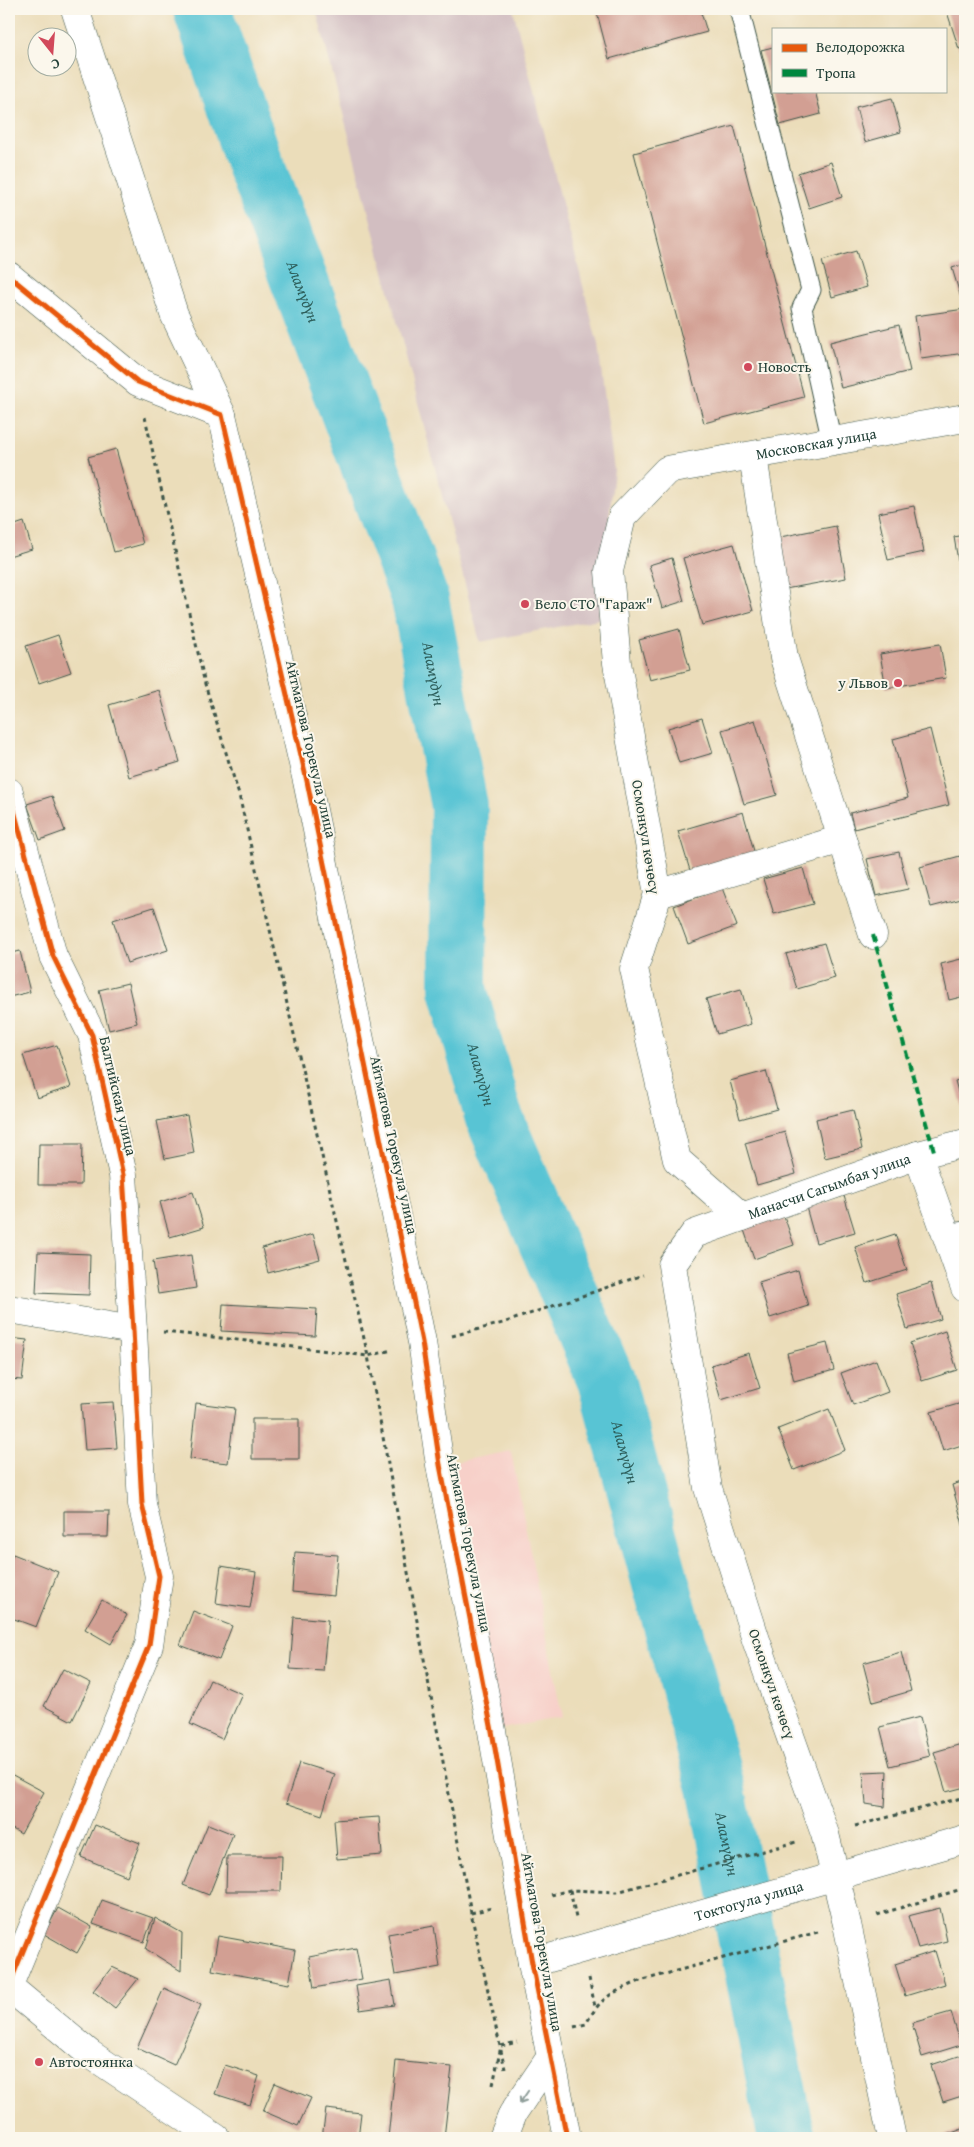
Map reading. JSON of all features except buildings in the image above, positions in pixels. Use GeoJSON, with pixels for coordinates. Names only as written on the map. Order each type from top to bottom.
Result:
{"type":"FeatureCollection","features":[{"type":"Feature","properties":{"kind":"street","name":"Айтматова Торекула улица"},"geometry":{"type":"LineString","coordinates":[[74,9],[174,314],[222,414],[307,781],[422,1342],[440,1465],[492,1731],[532,1963],[567,2138]]}},
{"type":"Feature","properties":{"kind":"street"},"geometry":{"type":"LineString","coordinates":[[9,276],[138,382],[222,414]]}},
{"type":"Feature","properties":{"kind":"street","name":"Московская улица"},"geometry":{"type":"LineString","coordinates":[[667,470],[965,418]]}},
{"type":"Feature","properties":{"kind":"street"},"geometry":{"type":"LineString","coordinates":[[753,456],[784,658],[873,935]]}},
{"type":"Feature","properties":{"kind":"street","name":"Осмонкул көчөсү"},"geometry":{"type":"LineString","coordinates":[[667,470],[622,517],[609,571],[617,663],[658,894],[634,969],[677,1160],[742,1217]]}},
{"type":"Feature","properties":{"kind":"street","name":"Балтийская улица"},"geometry":{"type":"LineString","coordinates":[[9,792],[53,956],[92,1035],[123,1176],[134,1330],[142,1504],[159,1576],[149,1645],[9,1986]]}},
{"type":"Feature","properties":{"kind":"street"},"geometry":{"type":"LineString","coordinates":[[658,894],[842,839]]}},
{"type":"Feature","properties":{"kind":"street","name":"Манасчи Сагымбая улица"},"geometry":{"type":"LineString","coordinates":[[694,1234],[918,1155],[965,1143]]}},
{"type":"Feature","properties":{"kind":"street"},"geometry":{"type":"LineString","coordinates":[[918,1155],[955,1232],[965,1288]]}},
{"type":"Feature","properties":{"kind":"street","name":"Осмонкул көчөсү"},"geometry":{"type":"LineString","coordinates":[[694,1234],[672,1265],[708,1488],[756,1640],[824,1835],[831,1877],[846,1925],[892,2138]]}},
{"type":"Feature","properties":{"kind":"street"},"geometry":{"type":"LineString","coordinates":[[9,1309],[134,1330]]}},
{"type":"Feature","properties":{"kind":"street","name":"Токтогула улица"},"geometry":{"type":"LineString","coordinates":[[532,1963],[965,1839]]}},
{"type":"Feature","properties":{"kind":"street"},"geometry":{"type":"LineString","coordinates":[[9,1986],[90,2054],[216,2138]]}},
{"type":"Feature","properties":{"kind":"street"},"geometry":{"type":"LineString","coordinates":[[503,2138],[513,2113],[550,2058]]}},
{"type":"Feature","properties":{"kind":"lane"},"geometry":{"type":"LineString","coordinates":[[739,9],[811,290],[802,308],[832,442]]}},
{"type":"Feature","properties":{"kind":"path"},"geometry":{"type":"LineString","coordinates":[[138,382],[205,684],[239,795],[368,1356],[471,1913],[501,2046],[513,2113]]}},
{"type":"Feature","properties":{"kind":"path"},"geometry":{"type":"LineString","coordinates":[[134,1330],[205,1336],[368,1356],[502,1322],[642,1275]]}},
{"type":"Feature","properties":{"kind":"path"},"geometry":{"type":"LineString","coordinates":[[617,1892],[965,1797]]}},
{"type":"Feature","properties":{"kind":"path"},"geometry":{"type":"LineString","coordinates":[[640,1981],[846,1925],[965,1888]]}},
{"type":"Feature","properties":{"kind":"shaded area"},"geometry":{"type":"Polygon","coordinates":[[[316,9],[513,9],[598,345],[614,470],[599,619],[480,642],[316,9]]]}},
{"type":"Feature","properties":{"kind":"shaded area"},"geometry":{"type":"Polygon","coordinates":[[[511,1451],[562,1717],[492,1731],[440,1465],[511,1451]]]}},
{"type":"Feature","properties":{"kind":"waterway","name":"Аламүдүн"},"geometry":{"type":"LineString","coordinates":[[202,9],[255,164],[420,599],[459,806],[458,989],[493,1115],[606,1380],[716,1787],[787,2138]]}},
{"type":"Feature","properties":{"kind":"marked path"},"geometry":{"type":"LineString","coordinates":[[873,935],[934,1151]]}},
{"type":"Feature","properties":{"kind":"cycle path"},"geometry":{"type":"LineString","coordinates":[[9,276],[138,382],[222,415],[307,781],[422,1342],[440,1465],[492,1731],[532,1963],[567,2138]]}},
{"type":"Feature","properties":{"kind":"cycle path"},"geometry":{"type":"LineString","coordinates":[[9,792],[53,956],[92,1035],[123,1175],[142,1504],[159,1576],[149,1645],[9,1985]]}},
{"type":"Feature","properties":{"kind":"place","name":"Новость"},"geometry":{"type":"Point","coordinates":[748,367]}},
{"type":"Feature","properties":{"kind":"place","name":"Вело СТО \"Гараж\""},"geometry":{"type":"Point","coordinates":[525,604]}},
{"type":"Feature","properties":{"kind":"place","name":"у Львов"},"geometry":{"type":"Point","coordinates":[898,683]}},
{"type":"Feature","properties":{"kind":"place","name":"Автостоянка"},"geometry":{"type":"Point","coordinates":[39,2062]}}]}
